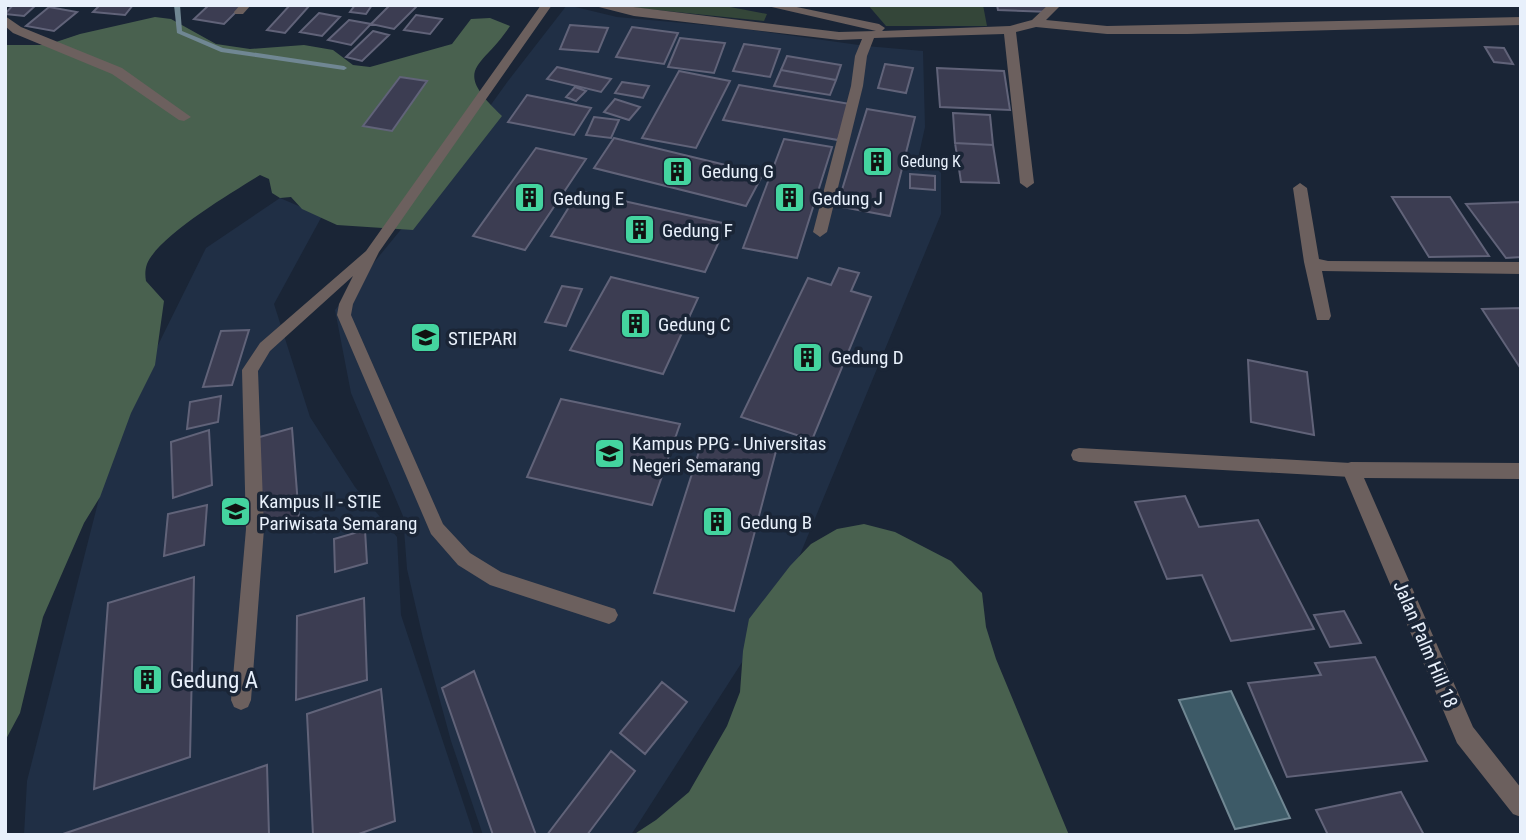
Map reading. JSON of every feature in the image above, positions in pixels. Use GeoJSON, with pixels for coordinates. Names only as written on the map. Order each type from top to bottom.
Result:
{"type":"FeatureCollection","features":[{"type":"Feature","properties":{"kind":"street"},"geometry":{"type":"LineString","coordinates":[[597,5],[634,12],[839,36],[1010,30],[1037,23],[1107,30],[1174,30],[1521,21]]}},
{"type":"Feature","properties":{"kind":"street"},"geometry":{"type":"LineString","coordinates":[[769,5],[903,33]]}},
{"type":"Feature","properties":{"kind":"street"},"geometry":{"type":"LineString","coordinates":[[1037,23],[1055,5]]}},
{"type":"Feature","properties":{"kind":"street"},"geometry":{"type":"LineString","coordinates":[[5,20],[17,30],[117,72],[184,117]]}},
{"type":"Feature","properties":{"kind":"street"},"geometry":{"type":"LineString","coordinates":[[1010,30],[1027,183]]}},
{"type":"Feature","properties":{"kind":"street"},"geometry":{"type":"LineString","coordinates":[[820,232],[857,86],[861,56],[870,34]]}},
{"type":"Feature","properties":{"kind":"street"},"geometry":{"type":"LineString","coordinates":[[1300,188],[1323,316]]}},
{"type":"Feature","properties":{"kind":"street"},"geometry":{"type":"LineString","coordinates":[[1312,262],[1328,267],[1521,268]]}},
{"type":"Feature","properties":{"kind":"street"},"geometry":{"type":"LineString","coordinates":[[1351,470],[1521,471]]}},
{"type":"Feature","properties":{"kind":"street","name":"Jalan Palm Hill 18"},"geometry":{"type":"LineString","coordinates":[[1351,470],[1465,735],[1521,806]]}},
{"type":"Feature","properties":{"kind":"lane"},"geometry":{"type":"LineString","coordinates":[[547,5],[373,250],[346,304],[344,315],[437,529],[464,559],[496,579],[609,615]]}},
{"type":"Feature","properties":{"kind":"lane"},"geometry":{"type":"LineString","coordinates":[[241,700],[255,529],[250,370],[265,346],[373,250]]}},
{"type":"Feature","properties":{"kind":"lane"},"geometry":{"type":"LineString","coordinates":[[1079,455],[1351,470]]}},
{"type":"Feature","properties":{"kind":"shaded area","name":"Kampus PPG - Universitas Negeri Semarang"},"geometry":{"type":"Polygon","coordinates":[[[567,5],[617,17],[738,28],[923,51],[925,127],[917,163],[941,167],[941,214],[780,603],[631,835],[483,835],[451,741],[423,638],[407,569],[403,516],[351,393],[335,310],[403,227],[508,81],[567,5]]]}},
{"type":"Feature","properties":{"kind":"shaded area","name":"Kampus II - STIE Pariwisata Semarang"},"geometry":{"type":"Polygon","coordinates":[[[280,198],[322,216],[274,304],[310,417],[355,487],[397,537],[401,615],[474,835],[24,835],[27,781],[117,428],[206,248],[280,198]]]}},
{"type":"Feature","properties":{"kind":"shaded area"},"geometry":{"type":"Polygon","coordinates":[[[1231,691],[1290,818],[1235,829],[1179,700],[1231,691]]]}},
{"type":"Feature","properties":{"kind":"green space"},"geometry":{"type":"Polygon","coordinates":[[[608,5],[720,5],[767,14],[764,21],[608,5]]]}},
{"type":"Feature","properties":{"kind":"green space"},"geometry":{"type":"Polygon","coordinates":[[[868,5],[983,5],[987,26],[886,26],[868,5]]]}},
{"type":"Feature","properties":{"kind":"green space"},"geometry":{"type":"Polygon","coordinates":[[[155,17],[171,19],[216,44],[250,49],[304,45],[333,50],[353,65],[370,67],[452,44],[471,19],[490,18],[510,26],[481,60],[474,77],[486,100],[502,116],[413,230],[337,225],[302,209],[291,197],[280,198],[272,193],[269,179],[260,175],[198,215],[154,253],[146,266],[146,281],[164,301],[155,365],[131,413],[100,497],[84,523],[43,617],[20,713],[5,741],[5,45],[47,45],[80,34],[155,17]]]}},
{"type":"Feature","properties":{"kind":"green space"},"geometry":{"type":"Polygon","coordinates":[[[864,524],[895,532],[951,561],[982,593],[986,627],[996,659],[1069,835],[633,835],[656,820],[689,792],[727,726],[740,692],[749,619],[790,566],[811,544],[837,529],[864,524]]]}},
{"type":"Feature","properties":{"kind":"building"},"geometry":{"type":"Polygon","coordinates":[[[13,5],[36,5],[24,16],[5,14],[13,5]]]}},
{"type":"Feature","properties":{"kind":"building"},"geometry":{"type":"Polygon","coordinates":[[[100,5],[133,5],[125,15],[93,12],[100,5]]]}},
{"type":"Feature","properties":{"kind":"building"},"geometry":{"type":"Polygon","coordinates":[[[209,5],[243,5],[224,24],[194,19],[209,5]]]}},
{"type":"Feature","properties":{"kind":"building"},"geometry":{"type":"Polygon","coordinates":[[[290,5],[310,5],[285,33],[267,30],[290,5]]]}},
{"type":"Feature","properties":{"kind":"building"},"geometry":{"type":"Polygon","coordinates":[[[355,5],[372,5],[366,14],[350,12],[355,5]]]}},
{"type":"Feature","properties":{"kind":"building"},"geometry":{"type":"Polygon","coordinates":[[[390,5],[418,5],[394,29],[371,24],[390,5]]]}},
{"type":"Feature","properties":{"kind":"building"},"geometry":{"type":"Polygon","coordinates":[[[997,5],[1048,5],[1050,12],[998,10],[997,5]]]}},
{"type":"Feature","properties":{"kind":"building"},"geometry":{"type":"Polygon","coordinates":[[[49,7],[77,12],[54,31],[26,26],[49,7]]]}},
{"type":"Feature","properties":{"kind":"building"},"geometry":{"type":"Polygon","coordinates":[[[319,13],[340,17],[322,36],[300,32],[319,13]]]}},
{"type":"Feature","properties":{"kind":"building"},"geometry":{"type":"Polygon","coordinates":[[[416,15],[442,19],[430,34],[404,30],[416,15]]]}},
{"type":"Feature","properties":{"kind":"building"},"geometry":{"type":"Polygon","coordinates":[[[349,20],[371,24],[351,45],[328,40],[349,20]]]}},
{"type":"Feature","properties":{"kind":"building"},"geometry":{"type":"Polygon","coordinates":[[[570,25],[608,28],[598,52],[560,49],[570,25]]]}},
{"type":"Feature","properties":{"kind":"building"},"geometry":{"type":"Polygon","coordinates":[[[632,27],[678,33],[664,64],[616,57],[632,27]]]}},
{"type":"Feature","properties":{"kind":"building"},"geometry":{"type":"Polygon","coordinates":[[[373,31],[389,35],[362,61],[346,57],[373,31]]]}},
{"type":"Feature","properties":{"kind":"building"},"geometry":{"type":"Polygon","coordinates":[[[680,38],[725,43],[714,73],[668,67],[680,38]]]}},
{"type":"Feature","properties":{"kind":"building"},"geometry":{"type":"Polygon","coordinates":[[[744,44],[780,49],[770,77],[733,71],[744,44]]]}},
{"type":"Feature","properties":{"kind":"building"},"geometry":{"type":"Polygon","coordinates":[[[1485,47],[1504,48],[1513,64],[1494,62],[1485,47]]]}},
{"type":"Feature","properties":{"kind":"building"},"geometry":{"type":"Polygon","coordinates":[[[787,56],[841,65],[836,80],[781,70],[787,56]]]}},
{"type":"Feature","properties":{"kind":"building"},"geometry":{"type":"Polygon","coordinates":[[[885,64],[913,68],[906,93],[878,88],[885,64]]]}},
{"type":"Feature","properties":{"kind":"building"},"geometry":{"type":"Polygon","coordinates":[[[557,67],[611,79],[601,92],[547,79],[557,67]]]}},
{"type":"Feature","properties":{"kind":"building"},"geometry":{"type":"Polygon","coordinates":[[[937,68],[1004,71],[1010,110],[940,107],[937,68]]]}},
{"type":"Feature","properties":{"kind":"building"},"geometry":{"type":"Polygon","coordinates":[[[781,70],[836,80],[830,95],[774,86],[781,70]]]}},
{"type":"Feature","properties":{"kind":"building"},"geometry":{"type":"Polygon","coordinates":[[[679,71],[730,81],[696,148],[642,138],[679,71]]]}},
{"type":"Feature","properties":{"kind":"building"},"geometry":{"type":"Polygon","coordinates":[[[400,77],[427,81],[392,131],[363,126],[400,77]]]}},
{"type":"Feature","properties":{"kind":"building"},"geometry":{"type":"Polygon","coordinates":[[[622,82],[649,86],[643,98],[615,93],[622,82]]]}},
{"type":"Feature","properties":{"kind":"building"},"geometry":{"type":"Polygon","coordinates":[[[739,85],[850,104],[838,140],[723,120],[739,85]]]}},
{"type":"Feature","properties":{"kind":"building"},"geometry":{"type":"Polygon","coordinates":[[[575,87],[586,91],[576,101],[566,97],[575,87]]]}},
{"type":"Feature","properties":{"kind":"building"},"geometry":{"type":"Polygon","coordinates":[[[527,95],[591,108],[574,135],[508,122],[527,95]]]}},
{"type":"Feature","properties":{"kind":"building"},"geometry":{"type":"Polygon","coordinates":[[[615,99],[640,107],[629,120],[604,112],[615,99]]]}},
{"type":"Feature","properties":{"kind":"building","name":"Gedung K"},"geometry":{"type":"Polygon","coordinates":[[[867,109],[915,117],[890,216],[837,206],[867,109]]]}},
{"type":"Feature","properties":{"kind":"building"},"geometry":{"type":"Polygon","coordinates":[[[953,113],[990,115],[993,145],[955,143],[953,113]]]}},
{"type":"Feature","properties":{"kind":"building"},"geometry":{"type":"Polygon","coordinates":[[[594,117],[619,120],[611,138],[586,135],[594,117]]]}},
{"type":"Feature","properties":{"kind":"building","name":"Gedung G"},"geometry":{"type":"Polygon","coordinates":[[[614,138],[763,174],[746,206],[594,168],[614,138]]]}},
{"type":"Feature","properties":{"kind":"building","name":"Gedung J"},"geometry":{"type":"Polygon","coordinates":[[[784,139],[832,147],[797,258],[743,248],[784,139]]]}},
{"type":"Feature","properties":{"kind":"building"},"geometry":{"type":"Polygon","coordinates":[[[955,143],[993,145],[999,183],[961,182],[955,143]]]}},
{"type":"Feature","properties":{"kind":"building","name":"Gedung E"},"geometry":{"type":"Polygon","coordinates":[[[536,148],[586,159],[525,250],[473,236],[536,148]]]}},
{"type":"Feature","properties":{"kind":"building"},"geometry":{"type":"Polygon","coordinates":[[[910,174],[935,176],[935,190],[910,188],[910,174]]]}},
{"type":"Feature","properties":{"kind":"building","name":"Gedung F"},"geometry":{"type":"Polygon","coordinates":[[[579,191],[727,224],[705,272],[551,236],[579,191]]]}},
{"type":"Feature","properties":{"kind":"building"},"geometry":{"type":"Polygon","coordinates":[[[1392,197],[1450,197],[1489,256],[1429,257],[1392,197]]]}},
{"type":"Feature","properties":{"kind":"building"},"geometry":{"type":"Polygon","coordinates":[[[1521,202],[1521,257],[1506,258],[1466,204],[1521,202]]]}},
{"type":"Feature","properties":{"kind":"building","name":"Gedung D"},"geometry":{"type":"Polygon","coordinates":[[[839,268],[859,273],[851,291],[871,297],[812,440],[741,417],[808,278],[831,285],[839,268]]]}},
{"type":"Feature","properties":{"kind":"building","name":"Gedung C"},"geometry":{"type":"Polygon","coordinates":[[[611,277],[698,298],[663,374],[570,350],[611,277]]]}},
{"type":"Feature","properties":{"kind":"building"},"geometry":{"type":"Polygon","coordinates":[[[562,286],[582,289],[566,326],[545,322],[562,286]]]}},
{"type":"Feature","properties":{"kind":"building"},"geometry":{"type":"Polygon","coordinates":[[[1521,308],[1521,369],[1482,309],[1521,308]]]}},
{"type":"Feature","properties":{"kind":"building"},"geometry":{"type":"Polygon","coordinates":[[[249,330],[232,385],[203,387],[221,331],[249,330]]]}},
{"type":"Feature","properties":{"kind":"building"},"geometry":{"type":"Polygon","coordinates":[[[1248,360],[1307,372],[1314,435],[1251,422],[1248,360]]]}},
{"type":"Feature","properties":{"kind":"building"},"geometry":{"type":"Polygon","coordinates":[[[221,396],[218,422],[187,429],[190,402],[221,396]]]}},
{"type":"Feature","properties":{"kind":"building"},"geometry":{"type":"Polygon","coordinates":[[[561,399],[680,424],[652,505],[527,477],[561,399]]]}},
{"type":"Feature","properties":{"kind":"building"},"geometry":{"type":"Polygon","coordinates":[[[292,428],[299,518],[261,529],[256,438],[292,428]]]}},
{"type":"Feature","properties":{"kind":"building"},"geometry":{"type":"Polygon","coordinates":[[[209,430],[212,485],[173,498],[171,442],[209,430]]]}},
{"type":"Feature","properties":{"kind":"building","name":"Gedung B"},"geometry":{"type":"Polygon","coordinates":[[[704,436],[776,451],[734,611],[654,593],[704,436]]]}},
{"type":"Feature","properties":{"kind":"building"},"geometry":{"type":"Polygon","coordinates":[[[1185,496],[1199,527],[1258,520],[1314,629],[1231,641],[1202,575],[1167,579],[1135,502],[1185,496]]]}},
{"type":"Feature","properties":{"kind":"building"},"geometry":{"type":"Polygon","coordinates":[[[207,505],[204,545],[164,556],[168,514],[207,505]]]}},
{"type":"Feature","properties":{"kind":"building"},"geometry":{"type":"Polygon","coordinates":[[[365,530],[367,563],[335,572],[334,539],[365,530]]]}},
{"type":"Feature","properties":{"kind":"building","name":"Gedung A"},"geometry":{"type":"Polygon","coordinates":[[[194,577],[190,757],[94,789],[108,603],[194,577]]]}},
{"type":"Feature","properties":{"kind":"building"},"geometry":{"type":"Polygon","coordinates":[[[364,598],[367,680],[296,700],[297,616],[364,598]]]}},
{"type":"Feature","properties":{"kind":"building"},"geometry":{"type":"Polygon","coordinates":[[[1344,611],[1361,643],[1330,647],[1314,615],[1344,611]]]}},
{"type":"Feature","properties":{"kind":"building"},"geometry":{"type":"Polygon","coordinates":[[[1375,657],[1427,761],[1287,777],[1248,683],[1321,675],[1315,663],[1375,657]]]}},
{"type":"Feature","properties":{"kind":"building"},"geometry":{"type":"Polygon","coordinates":[[[474,671],[536,835],[493,835],[442,688],[474,671]]]}},
{"type":"Feature","properties":{"kind":"building"},"geometry":{"type":"Polygon","coordinates":[[[662,682],[687,702],[645,754],[620,733],[662,682]]]}},
{"type":"Feature","properties":{"kind":"building"},"geometry":{"type":"Polygon","coordinates":[[[381,689],[395,821],[356,835],[313,835],[307,714],[381,689]]]}},
{"type":"Feature","properties":{"kind":"building"},"geometry":{"type":"Polygon","coordinates":[[[611,751],[635,771],[587,835],[547,835],[611,751]]]}},
{"type":"Feature","properties":{"kind":"building"},"geometry":{"type":"Polygon","coordinates":[[[267,765],[269,835],[60,835],[267,765]]]}},
{"type":"Feature","properties":{"kind":"building"},"geometry":{"type":"Polygon","coordinates":[[[1401,792],[1424,835],[1328,835],[1316,810],[1401,792]]]}},
{"type":"Feature","properties":{"kind":"waterway"},"geometry":{"type":"LineString","coordinates":[[177,5],[179,32],[221,50],[344,68]]}},
{"type":"Feature","properties":{"kind":"place","name":"Gedung K"},"geometry":{"type":"Point","coordinates":[877,161]}},
{"type":"Feature","properties":{"kind":"place","name":"Gedung G"},"geometry":{"type":"Point","coordinates":[678,171]}},
{"type":"Feature","properties":{"kind":"place","name":"Gedung E"},"geometry":{"type":"Point","coordinates":[530,198]}},
{"type":"Feature","properties":{"kind":"place","name":"Gedung J"},"geometry":{"type":"Point","coordinates":[789,198]}},
{"type":"Feature","properties":{"kind":"place","name":"Gedung F"},"geometry":{"type":"Point","coordinates":[639,230]}},
{"type":"Feature","properties":{"kind":"place","name":"Gedung C"},"geometry":{"type":"Point","coordinates":[635,324]}},
{"type":"Feature","properties":{"kind":"place","name":"STIEPARI"},"geometry":{"type":"Point","coordinates":[425,338]}},
{"type":"Feature","properties":{"kind":"place","name":"Gedung D"},"geometry":{"type":"Point","coordinates":[808,357]}},
{"type":"Feature","properties":{"kind":"place","name":"Kampus PPG - Universitas Negeri Semarang"},"geometry":{"type":"Point","coordinates":[609,454]}},
{"type":"Feature","properties":{"kind":"place","name":"Kampus II - STIE Pariwisata Semarang"},"geometry":{"type":"Point","coordinates":[236,512]}},
{"type":"Feature","properties":{"kind":"place","name":"Gedung B"},"geometry":{"type":"Point","coordinates":[717,522]}},
{"type":"Feature","properties":{"kind":"place","name":"Gedung A"},"geometry":{"type":"Point","coordinates":[147,680]}}]}
